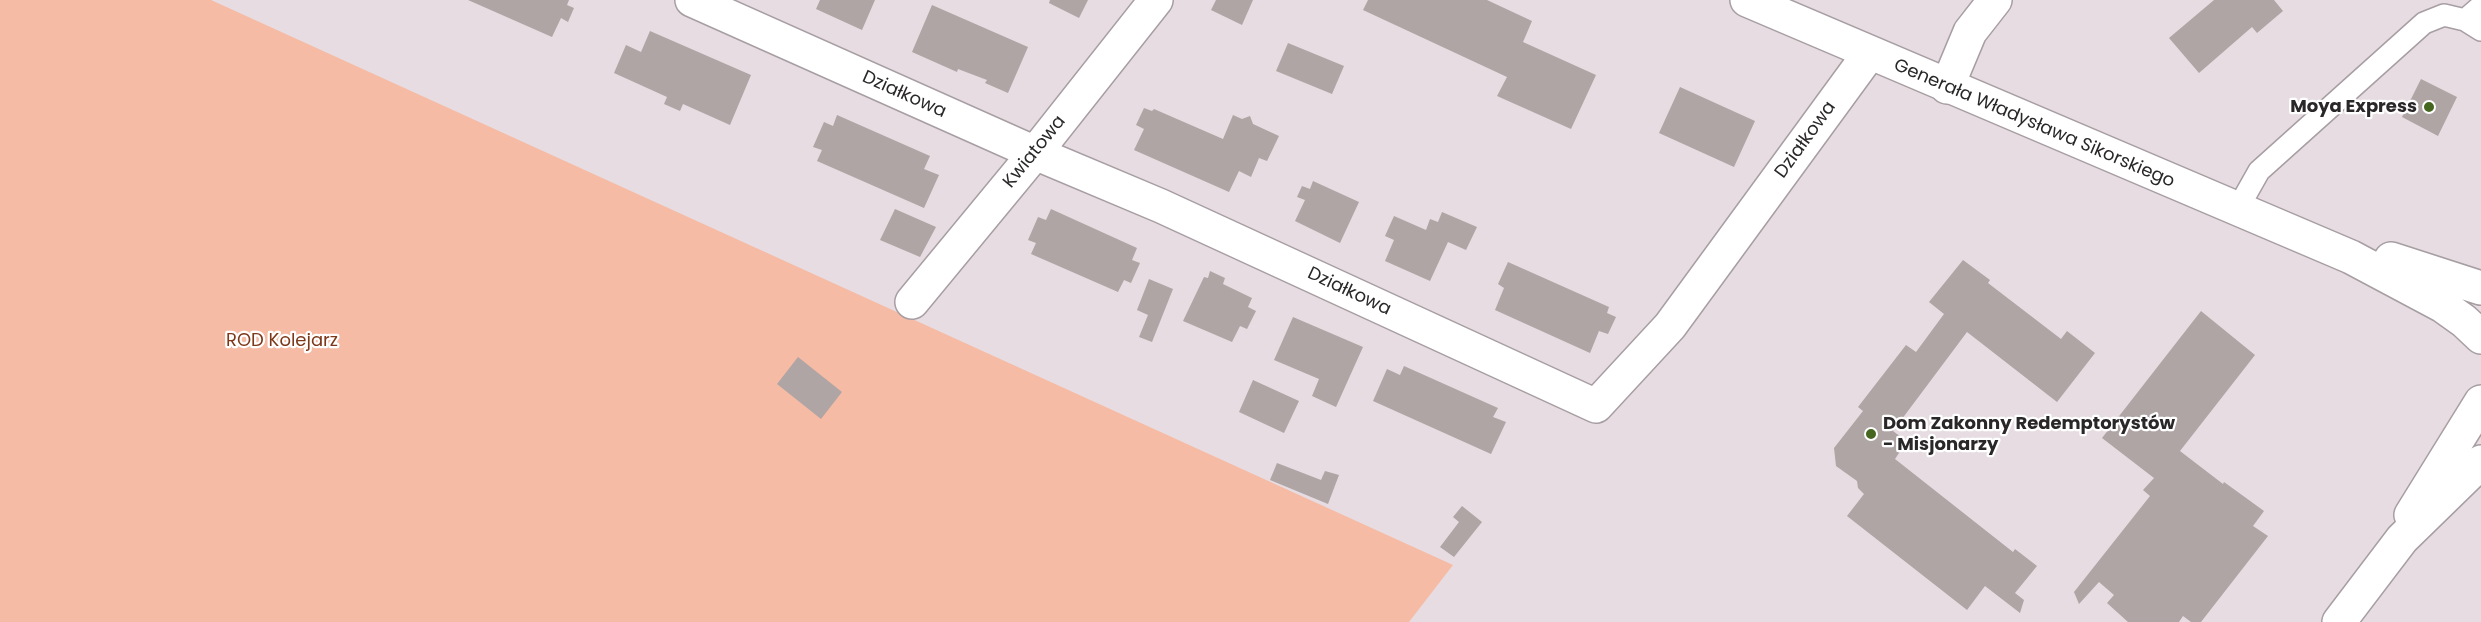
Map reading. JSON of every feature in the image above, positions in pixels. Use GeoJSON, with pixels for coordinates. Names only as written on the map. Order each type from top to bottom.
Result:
{"type":"FeatureCollection","features":[{"type":"Feature","properties":{"kind":"street","name":"Działkowa"},"geometry":{"type":"LineString","coordinates":[[692,0],[1035,153],[1203,225],[1596,406],[1670,326],[1869,54]]}},
{"type":"Feature","properties":{"kind":"street","name":"Kwiatowa"},"geometry":{"type":"LineString","coordinates":[[912,302],[1035,153],[1156,0]]}},
{"type":"Feature","properties":{"kind":"street","name":"Generała Władysława Sikorskiego"},"geometry":{"type":"LineString","coordinates":[[1747,0],[2236,210],[2322,244],[2423,294],[2453,312],[2481,337]]}},
{"type":"Feature","properties":{"kind":"street"},"geometry":{"type":"LineString","coordinates":[[1947,87],[1970,32],[1995,0]]}},
{"type":"Feature","properties":{"kind":"street","name":"Generała Władysława Sikorskiego"},"geometry":{"type":"LineString","coordinates":[[2322,244],[2378,255],[2481,288]]}},
{"type":"Feature","properties":{"kind":"street"},"geometry":{"type":"LineString","coordinates":[[2402,539],[2415,507],[2481,402]]}},
{"type":"Feature","properties":{"kind":"street"},"geometry":{"type":"LineString","coordinates":[[2339,622],[2402,539],[2481,462]]}},
{"type":"Feature","properties":{"kind":"lane"},"geometry":{"type":"LineString","coordinates":[[2236,210],[2259,171],[2424,23],[2444,15],[2476,19]]}},
{"type":"Feature","properties":{"kind":"green space","name":"ROD Kolejarz"},"geometry":{"type":"Polygon","coordinates":[[[0,0],[211,0],[1453,565],[1409,622],[0,622],[0,0]]]}},
{"type":"Feature","properties":{"kind":"building"},"geometry":{"type":"Polygon","coordinates":[[[468,0],[569,0],[567,5],[574,8],[568,22],[561,18],[552,37],[468,0]]]}},
{"type":"Feature","properties":{"kind":"building"},"geometry":{"type":"Polygon","coordinates":[[[820,0],[875,0],[862,30],[816,9],[820,0]]]}},
{"type":"Feature","properties":{"kind":"building"},"geometry":{"type":"Polygon","coordinates":[[[1050,0],[1088,0],[1079,18],[1049,3],[1050,0]]]}},
{"type":"Feature","properties":{"kind":"building"},"geometry":{"type":"Polygon","coordinates":[[[1216,0],[1253,0],[1242,25],[1211,10],[1216,0]]]}},
{"type":"Feature","properties":{"kind":"building"},"geometry":{"type":"Polygon","coordinates":[[[1368,0],[1487,0],[1532,21],[1523,42],[1596,75],[1571,129],[1497,96],[1507,77],[1363,10],[1368,0]]]}},
{"type":"Feature","properties":{"kind":"building"},"geometry":{"type":"Polygon","coordinates":[[[2214,0],[2274,0],[2283,11],[2257,33],[2252,27],[2199,73],[2169,38],[2214,0]]]}},
{"type":"Feature","properties":{"kind":"building"},"geometry":{"type":"Polygon","coordinates":[[[932,5],[1028,47],[1008,93],[985,83],[987,80],[958,69],[957,72],[912,52],[932,5]]]}},
{"type":"Feature","properties":{"kind":"building"},"geometry":{"type":"Polygon","coordinates":[[[650,31],[751,75],[730,125],[683,104],[680,111],[664,104],[667,97],[614,73],[626,45],[641,52],[650,31]]]}},
{"type":"Feature","properties":{"kind":"building"},"geometry":{"type":"Polygon","coordinates":[[[1288,43],[1344,66],[1332,94],[1276,71],[1288,43]]]}},
{"type":"Feature","properties":{"kind":"building","name":"Moya Express"},"geometry":{"type":"Polygon","coordinates":[[[2421,79],[2457,97],[2438,136],[2402,117],[2421,79]]]}},
{"type":"Feature","properties":{"kind":"building"},"geometry":{"type":"Polygon","coordinates":[[[1680,87],[1755,121],[1734,167],[1659,133],[1680,87]]]}},
{"type":"Feature","properties":{"kind":"building"},"geometry":{"type":"Polygon","coordinates":[[[1144,108],[1152,111],[1154,109],[1223,139],[1233,115],[1242,119],[1250,116],[1253,124],[1279,136],[1267,161],[1259,158],[1251,177],[1239,171],[1229,192],[1134,150],[1144,129],[1136,125],[1144,108]]]}},
{"type":"Feature","properties":{"kind":"building"},"geometry":{"type":"Polygon","coordinates":[[[837,115],[930,156],[924,169],[939,175],[924,208],[817,161],[822,150],[813,147],[824,122],[833,126],[837,115]]]}},
{"type":"Feature","properties":{"kind":"building"},"geometry":{"type":"Polygon","coordinates":[[[1313,181],[1359,202],[1340,243],[1295,221],[1305,200],[1297,197],[1302,186],[1310,189],[1313,181]]]}},
{"type":"Feature","properties":{"kind":"building"},"geometry":{"type":"Polygon","coordinates":[[[895,209],[936,227],[920,257],[880,240],[895,209]]]}},
{"type":"Feature","properties":{"kind":"building"},"geometry":{"type":"Polygon","coordinates":[[[1051,209],[1137,248],[1132,260],[1140,263],[1131,283],[1124,280],[1118,292],[1031,254],[1036,243],[1028,240],[1038,217],[1046,220],[1051,209]]]}},
{"type":"Feature","properties":{"kind":"building"},"geometry":{"type":"Polygon","coordinates":[[[1442,212],[1477,227],[1466,250],[1448,242],[1430,281],[1385,261],[1394,240],[1385,236],[1394,216],[1426,230],[1430,219],[1438,222],[1442,212]]]}},
{"type":"Feature","properties":{"kind":"building","name":"Dom Zakonny Redemptorystów - Misjonarzy"},"geometry":{"type":"Polygon","coordinates":[[[1963,260],[1990,280],[1988,283],[2061,339],[2067,331],[2095,353],[2057,402],[1967,332],[1893,431],[1901,437],[1901,450],[1895,459],[2013,552],[2015,549],[2037,566],[2015,593],[2024,600],[2020,613],[1985,586],[1967,610],[1847,516],[1864,494],[1858,488],[1857,481],[1836,466],[1834,448],[1863,411],[1858,407],[1906,345],[1916,352],[1944,314],[1929,302],[1963,260]]]}},
{"type":"Feature","properties":{"kind":"building"},"geometry":{"type":"Polygon","coordinates":[[[1508,262],[1609,307],[1607,313],[1616,317],[1608,334],[1599,331],[1590,353],[1495,310],[1504,288],[1498,284],[1508,262]]]}},
{"type":"Feature","properties":{"kind":"building"},"geometry":{"type":"Polygon","coordinates":[[[1210,271],[1225,278],[1223,284],[1252,298],[1248,307],[1256,311],[1247,329],[1240,326],[1232,342],[1183,321],[1204,277],[1208,278],[1210,271]]]}},
{"type":"Feature","properties":{"kind":"building"},"geometry":{"type":"Polygon","coordinates":[[[1149,279],[1173,289],[1152,342],[1139,337],[1148,315],[1137,310],[1149,279]]]}},
{"type":"Feature","properties":{"kind":"building"},"geometry":{"type":"Polygon","coordinates":[[[2201,311],[2255,355],[2180,451],[2223,484],[2224,482],[2264,511],[2253,526],[2268,536],[2201,622],[2191,622],[2183,616],[2179,622],[2128,622],[2107,603],[2114,595],[2099,582],[2079,604],[2074,592],[2150,496],[2143,490],[2154,478],[2102,438],[2201,311]]]}},
{"type":"Feature","properties":{"kind":"building"},"geometry":{"type":"Polygon","coordinates":[[[1293,317],[1363,347],[1336,407],[1312,396],[1319,379],[1274,360],[1293,317]]]}},
{"type":"Feature","properties":{"kind":"building"},"geometry":{"type":"Polygon","coordinates":[[[798,357],[842,392],[821,419],[777,384],[798,357]]]}},
{"type":"Feature","properties":{"kind":"building"},"geometry":{"type":"Polygon","coordinates":[[[1404,366],[1498,408],[1493,417],[1506,422],[1491,454],[1373,401],[1387,369],[1400,375],[1404,366]]]}},
{"type":"Feature","properties":{"kind":"building"},"geometry":{"type":"Polygon","coordinates":[[[1253,380],[1299,401],[1284,433],[1239,412],[1253,380]]]}},
{"type":"Feature","properties":{"kind":"building"},"geometry":{"type":"Polygon","coordinates":[[[1277,463],[1321,480],[1325,471],[1339,475],[1328,504],[1270,480],[1277,463]]]}},
{"type":"Feature","properties":{"kind":"building"},"geometry":{"type":"Polygon","coordinates":[[[1462,506],[1482,522],[1454,557],[1440,547],[1459,522],[1453,517],[1462,506]]]}},
{"type":"Feature","properties":{"kind":"place","name":"Moya Express"},"geometry":{"type":"Point","coordinates":[2429,107]}},
{"type":"Feature","properties":{"kind":"place","name":"Dom Zakonny Redemptorystów - Misjonarzy"},"geometry":{"type":"Point","coordinates":[1871,434]}}]}
